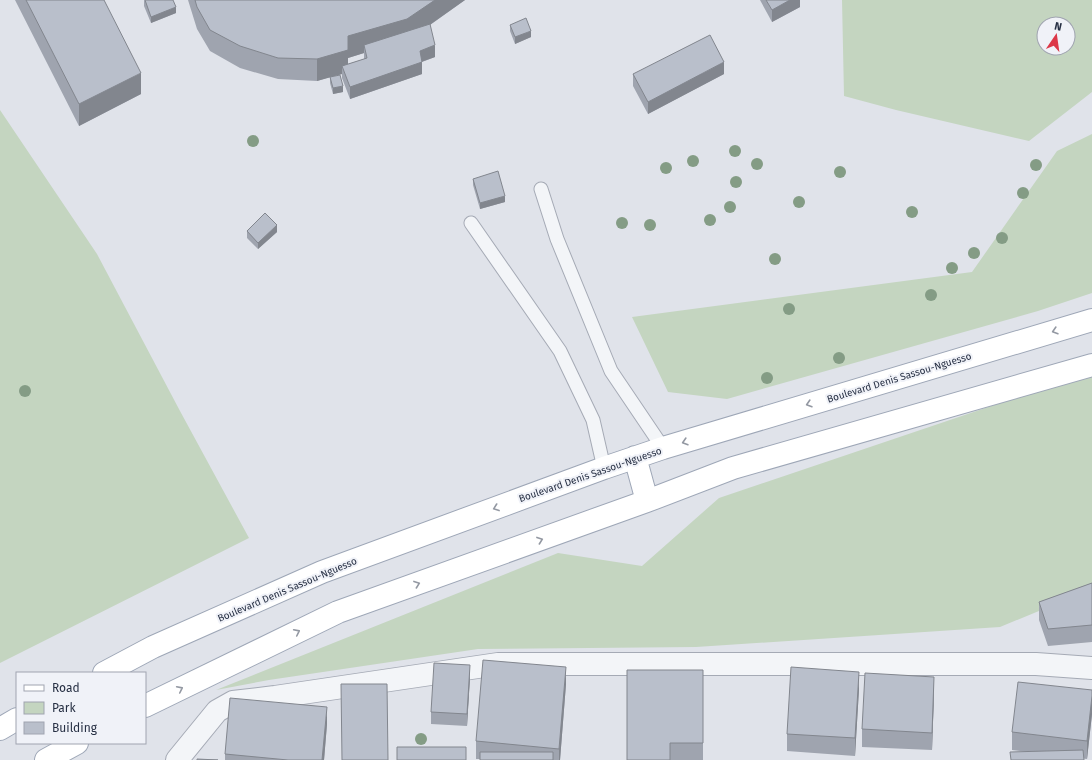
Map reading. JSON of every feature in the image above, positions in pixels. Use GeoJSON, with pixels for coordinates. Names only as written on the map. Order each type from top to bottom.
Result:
{"type":"FeatureCollection","features":[{"type":"Feature","properties":{"kind":"main road","name":"Boulevard Denis Sassou-Nguesso"},"geometry":{"type":"LineString","coordinates":[[106,672],[153,647],[322,572],[604,468],[663,448],[1092,320]]}},
{"type":"Feature","properties":{"kind":"main road"},"geometry":{"type":"LineString","coordinates":[[146,706],[338,612],[647,501],[733,468],[1092,365]]}},
{"type":"Feature","properties":{"kind":"main road"},"geometry":{"type":"LineString","coordinates":[[635,457],[647,501]]}},
{"type":"Feature","properties":{"kind":"main road"},"geometry":{"type":"LineString","coordinates":[[0,728],[16,720]]}},
{"type":"Feature","properties":{"kind":"main road"},"geometry":{"type":"LineString","coordinates":[[46,760],[75,744]]}},
{"type":"Feature","properties":{"kind":"street"},"geometry":{"type":"LineString","coordinates":[[177,760],[217,711],[233,702],[498,664],[1036,664],[1092,668]]}},
{"type":"Feature","properties":{"kind":"lane"},"geometry":{"type":"LineString","coordinates":[[541,189],[557,239],[611,371],[663,448]]}},
{"type":"Feature","properties":{"kind":"lane"},"geometry":{"type":"LineString","coordinates":[[471,223],[560,351],[593,420],[604,468]]}},
{"type":"Feature","properties":{"kind":"green space"},"geometry":{"type":"Polygon","coordinates":[[[842,0],[1092,0],[1092,92],[1029,141],[896,110],[844,96],[842,0]]]}},
{"type":"Feature","properties":{"kind":"green space"},"geometry":{"type":"Polygon","coordinates":[[[0,110],[97,254],[249,538],[0,663],[0,110]]]}},
{"type":"Feature","properties":{"kind":"green space"},"geometry":{"type":"Polygon","coordinates":[[[1092,134],[1092,293],[1038,311],[727,399],[668,392],[632,317],[972,272],[1057,151],[1092,134]]]}},
{"type":"Feature","properties":{"kind":"green space"},"geometry":{"type":"Polygon","coordinates":[[[1092,372],[1092,589],[1000,627],[696,647],[478,649],[269,680],[216,690],[558,553],[642,566],[719,498],[1092,372]]]}},
{"type":"Feature","properties":{"kind":"building"},"geometry":{"type":"Polygon","coordinates":[[[26,0],[104,0],[141,73],[79,104],[26,0]]]}},
{"type":"Feature","properties":{"kind":"building"},"geometry":{"type":"Polygon","coordinates":[[[145,0],[173,0],[176,7],[151,17],[145,0]]]}},
{"type":"Feature","properties":{"kind":"building"},"geometry":{"type":"Polygon","coordinates":[[[195,0],[435,0],[407,19],[348,36],[348,50],[317,59],[278,58],[240,46],[210,30],[197,7],[195,0]]]}},
{"type":"Feature","properties":{"kind":"building"},"geometry":{"type":"Polygon","coordinates":[[[766,0],[790,0],[772,10],[766,0]]]}},
{"type":"Feature","properties":{"kind":"building"},"geometry":{"type":"Polygon","coordinates":[[[526,18],[531,31],[515,37],[510,25],[526,18]]]}},
{"type":"Feature","properties":{"kind":"building"},"geometry":{"type":"Polygon","coordinates":[[[430,24],[435,45],[420,51],[422,62],[350,87],[342,66],[367,58],[364,45],[430,24]]]}},
{"type":"Feature","properties":{"kind":"building"},"geometry":{"type":"Polygon","coordinates":[[[710,35],[724,62],[648,102],[633,74],[710,35]]]}},
{"type":"Feature","properties":{"kind":"building"},"geometry":{"type":"Polygon","coordinates":[[[340,75],[343,86],[333,88],[330,77],[340,75]]]}},
{"type":"Feature","properties":{"kind":"building"},"geometry":{"type":"Polygon","coordinates":[[[498,171],[505,196],[480,203],[473,179],[498,171]]]}},
{"type":"Feature","properties":{"kind":"building"},"geometry":{"type":"Polygon","coordinates":[[[265,213],[277,225],[258,243],[247,231],[265,213]]]}},
{"type":"Feature","properties":{"kind":"building"},"geometry":{"type":"Polygon","coordinates":[[[1092,583],[1092,625],[1048,629],[1039,602],[1092,583]]]}},
{"type":"Feature","properties":{"kind":"building"},"geometry":{"type":"Polygon","coordinates":[[[483,660],[566,667],[559,749],[476,741],[483,660]]]}},
{"type":"Feature","properties":{"kind":"building"},"geometry":{"type":"Polygon","coordinates":[[[434,663],[470,665],[467,714],[431,712],[434,663]]]}},
{"type":"Feature","properties":{"kind":"building"},"geometry":{"type":"Polygon","coordinates":[[[791,667],[859,672],[855,738],[787,734],[791,667]]]}},
{"type":"Feature","properties":{"kind":"building"},"geometry":{"type":"Polygon","coordinates":[[[627,670],[703,670],[703,743],[670,743],[670,760],[627,760],[627,670]]]}},
{"type":"Feature","properties":{"kind":"building"},"geometry":{"type":"Polygon","coordinates":[[[865,673],[934,677],[932,733],[862,729],[865,673]]]}},
{"type":"Feature","properties":{"kind":"building"},"geometry":{"type":"Polygon","coordinates":[[[1018,682],[1092,690],[1087,741],[1012,732],[1018,682]]]}},
{"type":"Feature","properties":{"kind":"building"},"geometry":{"type":"Polygon","coordinates":[[[341,684],[387,684],[388,760],[342,760],[341,684]]]}},
{"type":"Feature","properties":{"kind":"building"},"geometry":{"type":"Polygon","coordinates":[[[230,698],[327,707],[322,760],[288,760],[225,754],[230,698]]]}},
{"type":"Feature","properties":{"kind":"building"},"geometry":{"type":"Polygon","coordinates":[[[397,747],[466,747],[466,760],[397,760],[397,747]]]}},
{"type":"Feature","properties":{"kind":"building"},"geometry":{"type":"Polygon","coordinates":[[[1083,750],[1084,760],[1011,760],[1010,752],[1083,750]]]}},
{"type":"Feature","properties":{"kind":"building"},"geometry":{"type":"Polygon","coordinates":[[[480,752],[553,752],[553,760],[480,760],[480,752]]]}},
{"type":"Feature","properties":{"kind":"building"},"geometry":{"type":"Polygon","coordinates":[[[197,759],[218,760],[197,760],[197,759]]]}}]}
